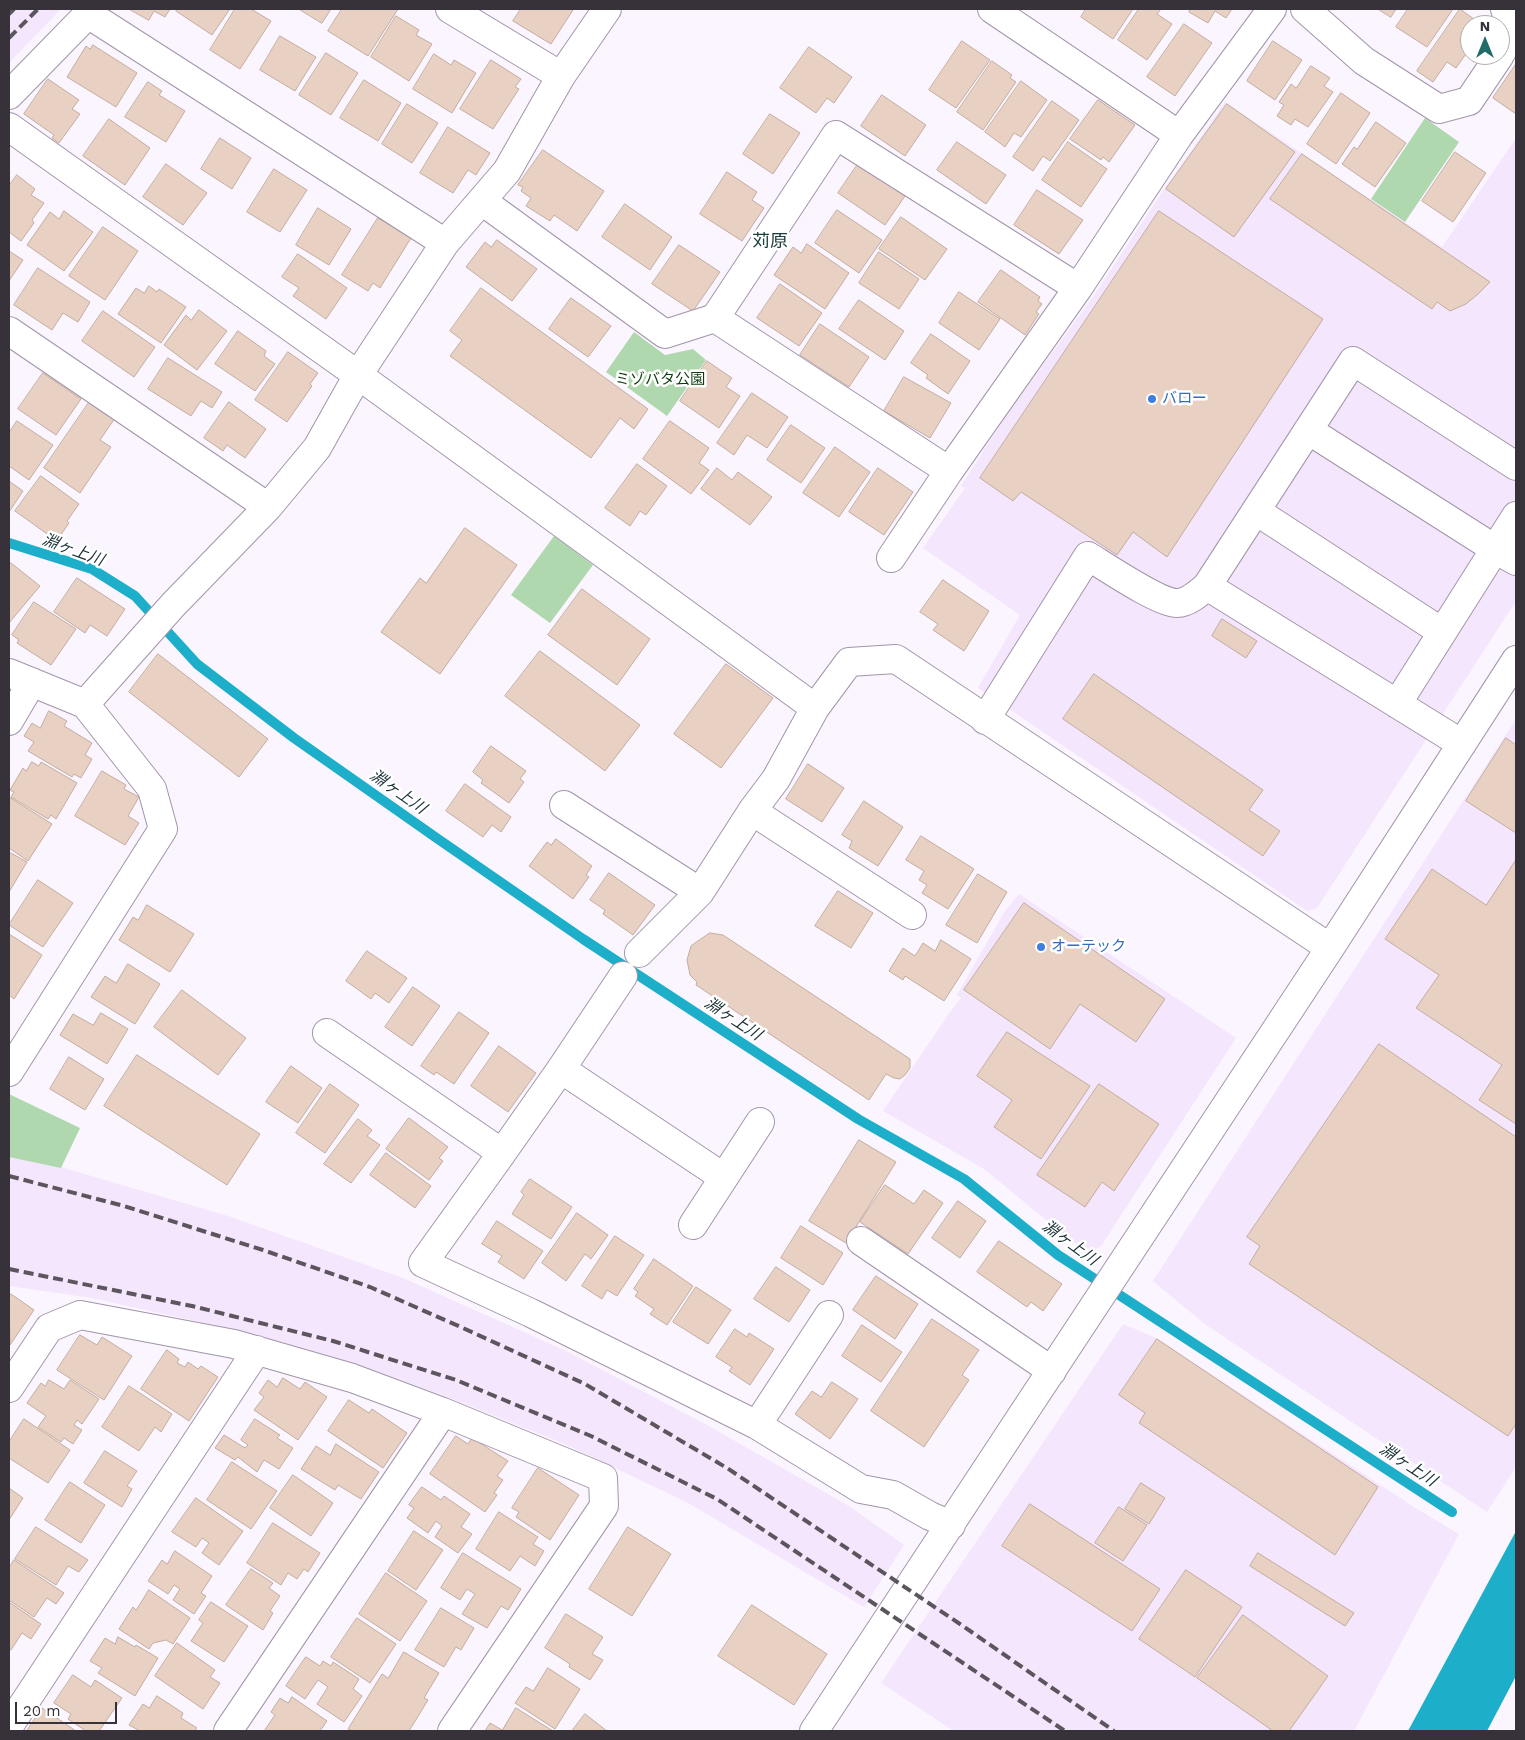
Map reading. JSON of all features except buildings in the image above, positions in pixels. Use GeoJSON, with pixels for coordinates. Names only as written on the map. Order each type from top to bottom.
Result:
{"type":"FeatureCollection","features":[{"type":"Feature","properties":{"kind":"street"},"geometry":{"type":"LineString","coordinates":[[450,9],[561,76]]}},
{"type":"Feature","properties":{"kind":"street"},"geometry":{"type":"LineString","coordinates":[[85,704],[173,605],[268,507],[317,448],[358,375],[445,243],[507,171],[561,76],[607,9]]}},
{"type":"Feature","properties":{"kind":"street"},"geometry":{"type":"LineString","coordinates":[[992,9],[1179,135]]}},
{"type":"Feature","properties":{"kind":"street"},"geometry":{"type":"LineString","coordinates":[[891,558],[949,471],[1078,288],[1179,135],[1272,9]]}},
{"type":"Feature","properties":{"kind":"street"},"geometry":{"type":"LineString","coordinates":[[1305,9],[1364,61],[1440,109],[1469,101],[1493,65]]}},
{"type":"Feature","properties":{"kind":"street"},"geometry":{"type":"LineString","coordinates":[[9,95],[91,12],[445,243]]}},
{"type":"Feature","properties":{"kind":"street"},"geometry":{"type":"LineString","coordinates":[[1510,26],[1513,35],[1510,40]]}},
{"type":"Feature","properties":{"kind":"street"},"geometry":{"type":"LineString","coordinates":[[9,127],[358,375],[815,708]]}},
{"type":"Feature","properties":{"kind":"street"},"geometry":{"type":"LineString","coordinates":[[482,201],[665,334],[715,318],[836,135],[1078,288]]}},
{"type":"Feature","properties":{"kind":"street"},"geometry":{"type":"LineString","coordinates":[[715,318],[949,471]]}},
{"type":"Feature","properties":{"kind":"street"},"geometry":{"type":"LineString","coordinates":[[12,341],[268,507]]}},
{"type":"Feature","properties":{"kind":"street"},"geometry":{"type":"LineString","coordinates":[[985,720],[1088,556],[1159,598],[1177,603],[1194,597],[1207,586],[1353,361],[1516,466]]}},
{"type":"Feature","properties":{"kind":"street"},"geometry":{"type":"LineString","coordinates":[[1308,430],[1506,555]]}},
{"type":"Feature","properties":{"kind":"street"},"geometry":{"type":"LineString","coordinates":[[1256,511],[1442,632]]}},
{"type":"Feature","properties":{"kind":"street"},"geometry":{"type":"LineString","coordinates":[[1397,704],[1442,632],[1506,555],[1516,516]]}},
{"type":"Feature","properties":{"kind":"street"},"geometry":{"type":"LineString","coordinates":[[1207,586],[1462,744]]}},
{"type":"Feature","properties":{"kind":"street"},"geometry":{"type":"LineString","coordinates":[[639,953],[700,892],[752,811],[776,779],[815,708],[849,662],[896,658],[985,720],[1330,948]]}},
{"type":"Feature","properties":{"kind":"street"},"geometry":{"type":"LineString","coordinates":[[814,1731],[1330,948],[1516,660]]}},
{"type":"Feature","properties":{"kind":"street"},"geometry":{"type":"LineString","coordinates":[[9,721],[20,678],[85,704],[152,789],[162,829],[9,1072]]}},
{"type":"Feature","properties":{"kind":"street"},"geometry":{"type":"LineString","coordinates":[[564,805],[700,892]]}},
{"type":"Feature","properties":{"kind":"street"},"geometry":{"type":"LineString","coordinates":[[752,811],[912,915]]}},
{"type":"Feature","properties":{"kind":"street"},"geometry":{"type":"LineString","coordinates":[[623,976],[561,1069],[423,1263],[531,1313],[757,1425],[861,1489],[893,1495],[930,1516],[951,1525]]}},
{"type":"Feature","properties":{"kind":"street"},"geometry":{"type":"LineString","coordinates":[[327,1033],[502,1153]]}},
{"type":"Feature","properties":{"kind":"street"},"geometry":{"type":"LineString","coordinates":[[561,1069],[723,1177]]}},
{"type":"Feature","properties":{"kind":"street"},"geometry":{"type":"LineString","coordinates":[[693,1225],[760,1122]]}},
{"type":"Feature","properties":{"kind":"street"},"geometry":{"type":"LineString","coordinates":[[861,1241],[1052,1371]]}},
{"type":"Feature","properties":{"kind":"street"},"geometry":{"type":"LineString","coordinates":[[9,1388],[49,1328],[80,1315],[234,1344],[352,1378],[443,1412],[603,1478],[604,1506],[452,1731]]}},
{"type":"Feature","properties":{"kind":"street"},"geometry":{"type":"LineString","coordinates":[[757,1425],[829,1315]]}},
{"type":"Feature","properties":{"kind":"street"},"geometry":{"type":"LineString","coordinates":[[9,1726],[257,1350]]}},
{"type":"Feature","properties":{"kind":"street"},"geometry":{"type":"LineString","coordinates":[[228,1731],[443,1412]]}},
{"type":"Feature","properties":{"kind":"shaded area"},"geometry":{"type":"Polygon","coordinates":[[[9,9],[61,9],[9,63],[9,9]]]}},
{"type":"Feature","properties":{"kind":"shaded area"},"geometry":{"type":"Polygon","coordinates":[[[1225,102],[1442,247],[1516,138],[1516,601],[1317,908],[1307,911],[978,688],[1020,615],[923,548],[965,488],[961,486],[1007,414],[1093,297],[1225,102]]]}},
{"type":"Feature","properties":{"kind":"shaded area"},"geometry":{"type":"Polygon","coordinates":[[[1516,719],[1516,1467],[1487,1512],[1206,1325],[1153,1281],[1516,719]]]}},
{"type":"Feature","properties":{"kind":"shaded area"},"geometry":{"type":"Polygon","coordinates":[[[1019,894],[1236,1038],[1101,1246],[1091,1251],[1073,1242],[984,1169],[883,1111],[961,998],[957,995],[1005,911],[1019,894]]]}},
{"type":"Feature","properties":{"kind":"shaded area"},"geometry":{"type":"Polygon","coordinates":[[[9,1157],[57,1166],[228,1216],[403,1278],[564,1350],[707,1425],[849,1506],[904,1545],[864,1607],[688,1503],[567,1445],[448,1397],[356,1364],[249,1333],[92,1298],[9,1286],[9,1157]]]}},
{"type":"Feature","properties":{"kind":"shaded area"},"geometry":{"type":"Polygon","coordinates":[[[1123,1324],[1154,1337],[1414,1507],[1459,1534],[1354,1731],[954,1731],[881,1683],[1123,1324]]]}},
{"type":"Feature","properties":{"kind":"green space"},"geometry":{"type":"Polygon","coordinates":[[[1425,118],[1459,142],[1405,222],[1371,199],[1425,118]]]}},
{"type":"Feature","properties":{"kind":"green space","name":"ミゾバタ公園"},"geometry":{"type":"Polygon","coordinates":[[[634,332],[665,355],[693,349],[706,360],[667,416],[606,372],[634,332]]]}},
{"type":"Feature","properties":{"kind":"green space"},"geometry":{"type":"Polygon","coordinates":[[[554,536],[593,565],[550,623],[511,595],[554,536]]]}},
{"type":"Feature","properties":{"kind":"green space"},"geometry":{"type":"Polygon","coordinates":[[[9,1094],[80,1128],[61,1168],[9,1157],[9,1094]]]}},
{"type":"Feature","properties":{"kind":"water"},"geometry":{"type":"Polygon","coordinates":[[[1516,1531],[1516,1676],[1487,1731],[1408,1731],[1516,1531]]]}},
{"type":"Feature","properties":{"kind":"waterway","name":"淵ヶ上川"},"geometry":{"type":"LineString","coordinates":[[9,543],[92,569],[135,596],[197,664],[294,738],[438,839],[583,939],[858,1119],[964,1179],[1058,1255],[1452,1512]]}},
{"type":"Feature","properties":{"kind":"railway"},"geometry":{"type":"LineString","coordinates":[[9,14],[14,9]]}},
{"type":"Feature","properties":{"kind":"railway"},"geometry":{"type":"LineString","coordinates":[[9,38],[38,9]]}},
{"type":"Feature","properties":{"kind":"railway"},"geometry":{"type":"LineString","coordinates":[[9,1176],[124,1206],[263,1250],[370,1287],[585,1384],[727,1468],[963,1626],[1114,1731]]}},
{"type":"Feature","properties":{"kind":"railway"},"geometry":{"type":"LineString","coordinates":[[9,1269],[192,1306],[333,1341],[456,1380],[591,1436],[717,1499],[1065,1731]]}},
{"type":"Feature","properties":{"kind":"place","name":"バロー"},"geometry":{"type":"Point","coordinates":[1152,399]}},
{"type":"Feature","properties":{"kind":"place","name":"オーテック"},"geometry":{"type":"Point","coordinates":[1041,947]}},
{"type":"Feature","properties":{"kind":"district","name":"苅原"},"geometry":{"type":"Point","coordinates":[770,242]}}]}
